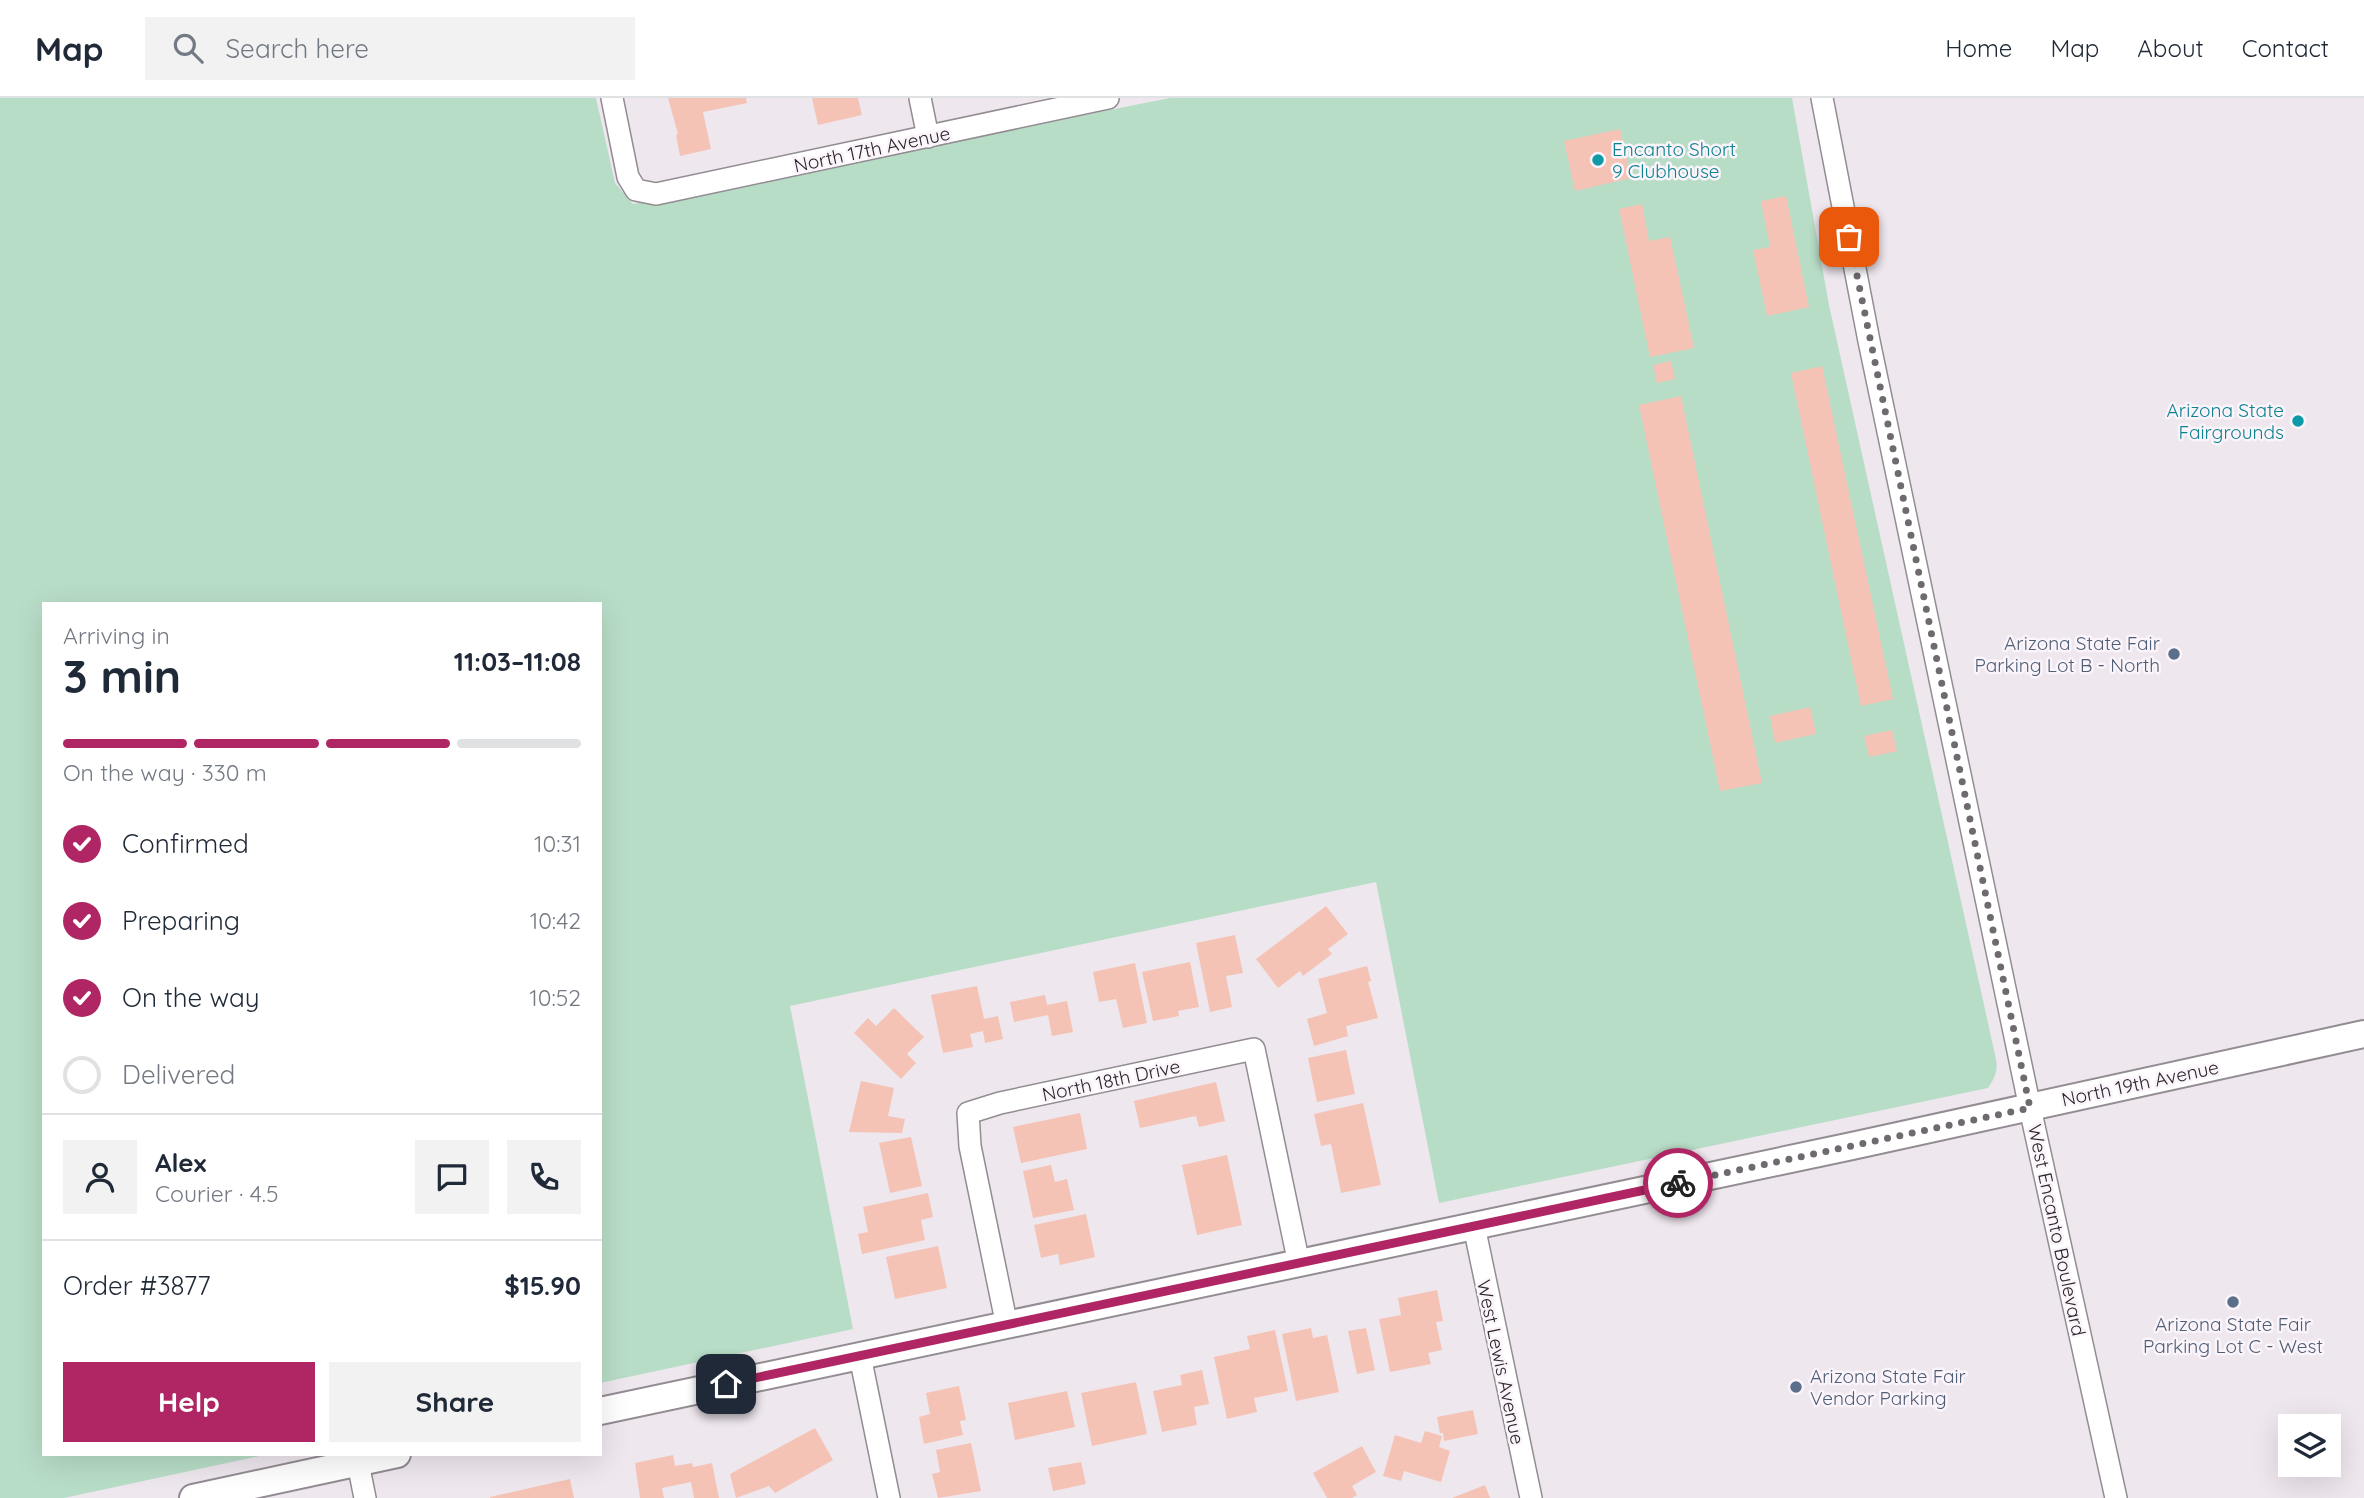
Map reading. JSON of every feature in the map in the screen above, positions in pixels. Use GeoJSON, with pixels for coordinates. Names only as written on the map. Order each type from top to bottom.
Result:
{"type":"FeatureCollection","features":[{"type":"Feature","properties":{"kind":"main road","name":"North 19th Avenue"},"geometry":{"type":"LineString","coordinates":[[602,1411],[2030,1108],[2364,1034]]}},
{"type":"Feature","properties":{"kind":"main road"},"geometry":{"type":"LineString","coordinates":[[193,1498],[388,1456]]}},
{"type":"Feature","properties":{"kind":"street","name":"North 17th Avenue"},"geometry":{"type":"LineString","coordinates":[[611,98],[628,177],[636,190],[656,194],[1108,98]]}},
{"type":"Feature","properties":{"kind":"street"},"geometry":{"type":"LineString","coordinates":[[920,98],[928,137]]}},
{"type":"Feature","properties":{"kind":"street","name":"West Encanto Boulevard"},"geometry":{"type":"LineString","coordinates":[[1822,98],[1869,341],[2030,1108],[2116,1498]]}},
{"type":"Feature","properties":{"kind":"street","name":"North 18th Drive"},"geometry":{"type":"LineString","coordinates":[[1007,1326],[970,1146],[968,1113],[1255,1049],[1299,1264]]}},
{"type":"Feature","properties":{"kind":"street","name":"West Lewis Avenue"},"geometry":{"type":"LineString","coordinates":[[1474,1226],[1531,1498]]}},
{"type":"Feature","properties":{"kind":"street"},"geometry":{"type":"LineString","coordinates":[[860,1356],[889,1498]]}},
{"type":"Feature","properties":{"kind":"street"},"geometry":{"type":"LineString","coordinates":[[358,1463],[365,1498]]}},
{"type":"Feature","properties":{"kind":"green space"},"geometry":{"type":"Polygon","coordinates":[[[0,98],[596,98],[615,183],[633,204],[1170,98],[1792,98],[1829,305],[1996,1059],[1994,1078],[1988,1088],[1439,1203],[1376,882],[790,1006],[853,1329],[602,1383],[602,602],[42,602],[42,1456],[260,1456],[64,1498],[0,1498],[0,98]]]}},
{"type":"Feature","properties":{"kind":"building"},"geometry":{"type":"Polygon","coordinates":[[[668,98],[746,98],[747,103],[703,112],[711,149],[680,156],[678,134],[668,98]]]}},
{"type":"Feature","properties":{"kind":"building"},"geometry":{"type":"Polygon","coordinates":[[[812,98],[858,98],[862,115],[818,125],[812,98]]]}},
{"type":"Feature","properties":{"kind":"building","name":"Encanto Short 9 Clubhouse"},"geometry":{"type":"Polygon","coordinates":[[[1620,129],[1631,178],[1575,191],[1564,141],[1620,129]]]}},
{"type":"Feature","properties":{"kind":"building"},"geometry":{"type":"Polygon","coordinates":[[[1786,196],[1809,307],[1767,316],[1753,250],[1770,247],[1761,201],[1786,196]]]}},
{"type":"Feature","properties":{"kind":"building"},"geometry":{"type":"Polygon","coordinates":[[[1642,204],[1649,241],[1670,237],[1694,348],[1650,357],[1619,209],[1642,204]]]}},
{"type":"Feature","properties":{"kind":"building"},"geometry":{"type":"Polygon","coordinates":[[[1671,361],[1675,379],[1657,383],[1653,365],[1671,361]]]}},
{"type":"Feature","properties":{"kind":"building"},"geometry":{"type":"Polygon","coordinates":[[[1822,366],[1893,699],[1861,706],[1791,373],[1822,366]]]}},
{"type":"Feature","properties":{"kind":"building"},"geometry":{"type":"Polygon","coordinates":[[[1681,396],[1762,783],[1720,791],[1639,405],[1681,396]]]}},
{"type":"Feature","properties":{"kind":"building"},"geometry":{"type":"Polygon","coordinates":[[[1810,707],[1816,734],[1775,743],[1770,716],[1810,707]]]}},
{"type":"Feature","properties":{"kind":"building"},"geometry":{"type":"Polygon","coordinates":[[[1892,730],[1897,751],[1869,757],[1864,736],[1892,730]]]}},
{"type":"Feature","properties":{"kind":"building"},"geometry":{"type":"Polygon","coordinates":[[[1326,906],[1348,934],[1328,949],[1332,954],[1303,976],[1300,971],[1278,988],[1256,959],[1326,906]]]}},
{"type":"Feature","properties":{"kind":"building"},"geometry":{"type":"Polygon","coordinates":[[[1235,935],[1243,973],[1226,976],[1232,1007],[1210,1012],[1196,943],[1235,935]]]}},
{"type":"Feature","properties":{"kind":"building"},"geometry":{"type":"Polygon","coordinates":[[[1190,962],[1199,1007],[1178,1011],[1179,1016],[1153,1021],[1142,972],[1190,962]]]}},
{"type":"Feature","properties":{"kind":"building"},"geometry":{"type":"Polygon","coordinates":[[[1135,963],[1147,1023],[1123,1028],[1116,999],[1099,1002],[1093,972],[1135,963]]]}},
{"type":"Feature","properties":{"kind":"building"},"geometry":{"type":"Polygon","coordinates":[[[1367,966],[1371,981],[1368,982],[1378,1018],[1346,1026],[1348,1036],[1314,1046],[1307,1019],[1327,1013],[1318,979],[1367,966]]]}},
{"type":"Feature","properties":{"kind":"building"},"geometry":{"type":"Polygon","coordinates":[[[977,986],[984,1019],[998,1016],[1003,1039],[985,1043],[983,1031],[970,1034],[973,1047],[943,1053],[931,995],[977,986]]]}},
{"type":"Feature","properties":{"kind":"building"},"geometry":{"type":"Polygon","coordinates":[[[1045,995],[1047,1005],[1067,1001],[1073,1032],[1052,1036],[1048,1015],[1014,1022],[1010,1002],[1045,995]]]}},
{"type":"Feature","properties":{"kind":"building"},"geometry":{"type":"Polygon","coordinates":[[[894,1008],[924,1037],[907,1054],[916,1063],[901,1079],[854,1033],[868,1018],[876,1026],[894,1008]]]}},
{"type":"Feature","properties":{"kind":"building"},"geometry":{"type":"Polygon","coordinates":[[[1346,1050],[1355,1094],[1317,1102],[1308,1058],[1346,1050]]]}},
{"type":"Feature","properties":{"kind":"building"},"geometry":{"type":"Polygon","coordinates":[[[861,1081],[894,1088],[888,1116],[905,1119],[902,1133],[849,1132],[861,1081]]]}},
{"type":"Feature","properties":{"kind":"building"},"geometry":{"type":"Polygon","coordinates":[[[1216,1082],[1225,1121],[1199,1127],[1196,1116],[1140,1128],[1134,1101],[1216,1082]]]}},
{"type":"Feature","properties":{"kind":"building"},"geometry":{"type":"Polygon","coordinates":[[[1363,1103],[1381,1185],[1341,1193],[1331,1144],[1321,1146],[1314,1114],[1363,1103]]]}},
{"type":"Feature","properties":{"kind":"building"},"geometry":{"type":"Polygon","coordinates":[[[1080,1113],[1087,1149],[1021,1163],[1013,1127],[1080,1113]]]}},
{"type":"Feature","properties":{"kind":"building"},"geometry":{"type":"Polygon","coordinates":[[[911,1137],[922,1186],[890,1193],[879,1143],[911,1137]]]}},
{"type":"Feature","properties":{"kind":"building"},"geometry":{"type":"Polygon","coordinates":[[[1227,1155],[1242,1225],[1197,1235],[1182,1165],[1227,1155]]]}},
{"type":"Feature","properties":{"kind":"building"},"geometry":{"type":"Polygon","coordinates":[[[1051,1165],[1055,1182],[1067,1179],[1074,1210],[1033,1218],[1023,1171],[1051,1165]]]}},
{"type":"Feature","properties":{"kind":"building"},"geometry":{"type":"Polygon","coordinates":[[[928,1193],[933,1217],[921,1220],[925,1240],[862,1254],[858,1234],[868,1232],[863,1207],[928,1193]]]}},
{"type":"Feature","properties":{"kind":"building"},"geometry":{"type":"Polygon","coordinates":[[[1086,1214],[1095,1257],[1060,1265],[1058,1254],[1041,1258],[1034,1225],[1086,1214]]]}},
{"type":"Feature","properties":{"kind":"building"},"geometry":{"type":"Polygon","coordinates":[[[938,1246],[947,1288],[895,1299],[886,1257],[938,1246]]]}},
{"type":"Feature","properties":{"kind":"building"},"geometry":{"type":"Polygon","coordinates":[[[1437,1290],[1443,1321],[1436,1322],[1442,1350],[1428,1353],[1431,1364],[1390,1372],[1379,1319],[1401,1315],[1398,1298],[1437,1290]]]}},
{"type":"Feature","properties":{"kind":"building"},"geometry":{"type":"Polygon","coordinates":[[[1311,1328],[1313,1338],[1327,1335],[1339,1392],[1296,1401],[1282,1334],[1311,1328]]]}},
{"type":"Feature","properties":{"kind":"building"},"geometry":{"type":"Polygon","coordinates":[[[1366,1328],[1375,1370],[1357,1374],[1348,1331],[1366,1328]]]}},
{"type":"Feature","properties":{"kind":"building"},"geometry":{"type":"Polygon","coordinates":[[[1275,1330],[1288,1391],[1254,1398],[1257,1412],[1227,1419],[1214,1357],[1250,1349],[1247,1336],[1275,1330]]]}},
{"type":"Feature","properties":{"kind":"building"},"geometry":{"type":"Polygon","coordinates":[[[1202,1370],[1209,1404],[1194,1407],[1197,1425],[1162,1432],[1153,1391],[1182,1385],[1180,1375],[1202,1370]]]}},
{"type":"Feature","properties":{"kind":"building"},"geometry":{"type":"Polygon","coordinates":[[[1136,1382],[1147,1434],[1092,1446],[1081,1393],[1136,1382]]]}},
{"type":"Feature","properties":{"kind":"building"},"geometry":{"type":"Polygon","coordinates":[[[959,1386],[966,1420],[960,1421],[963,1435],[924,1444],[919,1417],[930,1414],[926,1393],[959,1386]]]}},
{"type":"Feature","properties":{"kind":"building"},"geometry":{"type":"Polygon","coordinates":[[[1067,1391],[1075,1427],[1015,1440],[1008,1403],[1067,1391]]]}},
{"type":"Feature","properties":{"kind":"building"},"geometry":{"type":"Polygon","coordinates":[[[1473,1410],[1478,1434],[1444,1441],[1437,1417],[1473,1410]]]}},
{"type":"Feature","properties":{"kind":"building"},"geometry":{"type":"Polygon","coordinates":[[[815,1428],[833,1460],[775,1493],[769,1486],[736,1498],[730,1474],[815,1428]]]}},
{"type":"Feature","properties":{"kind":"building"},"geometry":{"type":"Polygon","coordinates":[[[1425,1431],[1442,1436],[1439,1447],[1450,1451],[1441,1482],[1404,1471],[1401,1481],[1383,1476],[1395,1435],[1421,1443],[1425,1431]]]}},
{"type":"Feature","properties":{"kind":"building"},"geometry":{"type":"Polygon","coordinates":[[[971,1443],[981,1491],[938,1498],[932,1474],[940,1472],[936,1450],[971,1443]]]}},
{"type":"Feature","properties":{"kind":"building"},"geometry":{"type":"Polygon","coordinates":[[[1362,1446],[1376,1472],[1352,1486],[1357,1495],[1352,1498],[1327,1498],[1313,1473],[1362,1446]]]}},
{"type":"Feature","properties":{"kind":"building"},"geometry":{"type":"Polygon","coordinates":[[[673,1455],[675,1466],[692,1463],[693,1467],[712,1463],[719,1498],[694,1498],[691,1482],[662,1488],[664,1498],[640,1498],[635,1463],[673,1455]]]}},
{"type":"Feature","properties":{"kind":"building"},"geometry":{"type":"Polygon","coordinates":[[[1081,1462],[1086,1484],[1053,1491],[1048,1468],[1081,1462]]]}},
{"type":"Feature","properties":{"kind":"building"},"geometry":{"type":"Polygon","coordinates":[[[570,1479],[574,1498],[490,1498],[490,1497],[570,1479]]]}},
{"type":"Feature","properties":{"kind":"building"},"geometry":{"type":"Polygon","coordinates":[[[1485,1485],[1490,1498],[1452,1498],[1485,1485]]]}},
{"type":"Feature","properties":{"kind":"way so far"},"geometry":{"type":"LineString","coordinates":[[1678,1183],[2030,1108],[1849,237]]}},
{"type":"Feature","properties":{"kind":"place","name":"Encanto Short 9 Clubhouse"},"geometry":{"type":"Point","coordinates":[1598,160]}},
{"type":"Feature","properties":{"kind":"place","name":"Arizona State Fairgrounds"},"geometry":{"type":"Point","coordinates":[2298,421]}},
{"type":"Feature","properties":{"kind":"place","name":"Arizona State Fair Parking Lot B - North"},"geometry":{"type":"Point","coordinates":[2174,654]}},
{"type":"Feature","properties":{"kind":"place","name":"Arizona State Fair Parking Lot C - West"},"geometry":{"type":"Point","coordinates":[2233,1302]}},
{"type":"Feature","properties":{"kind":"place","name":"Arizona State Fair Vendor Parking"},"geometry":{"type":"Point","coordinates":[1796,1387]}},
{"type":"Feature","properties":{"kind":"route"},"geometry":{"type":"LineString","coordinates":[[726,1384],[1678,1183]]}}]}
